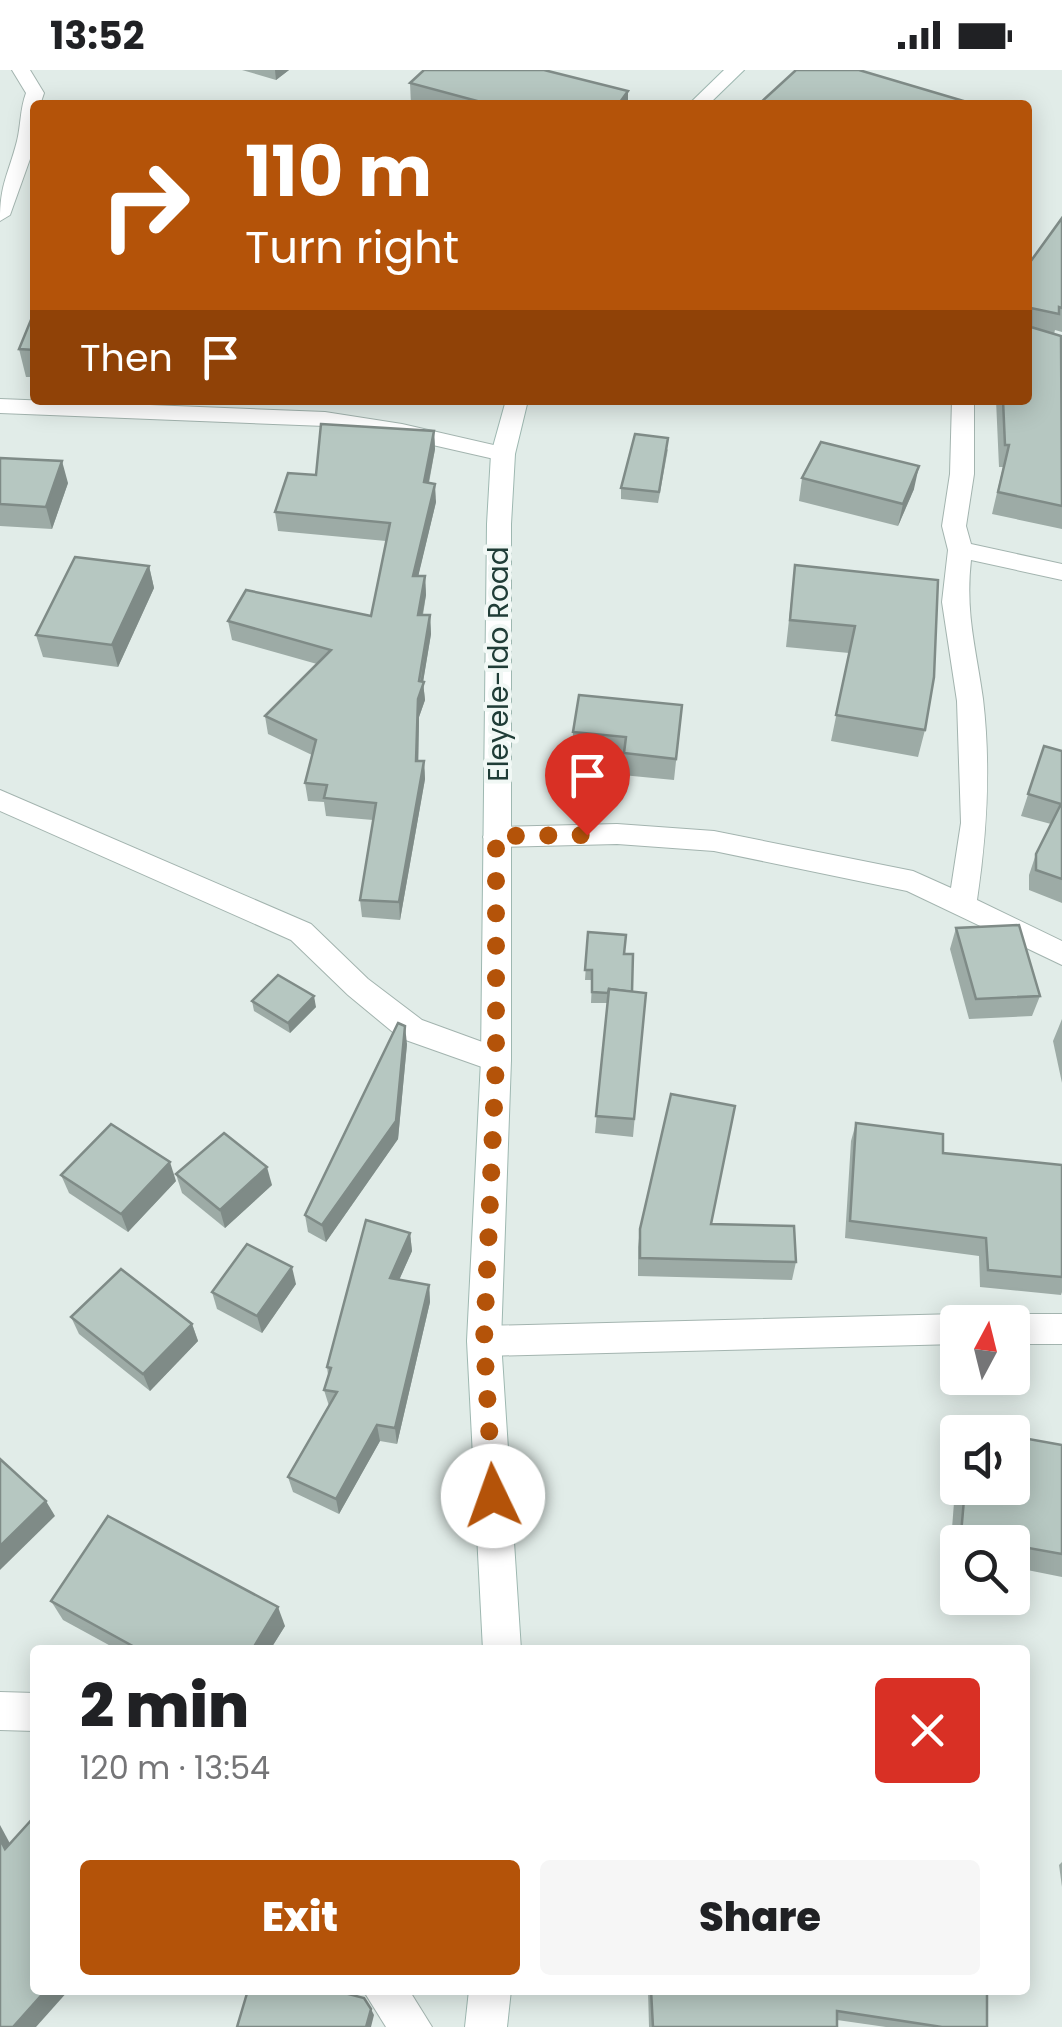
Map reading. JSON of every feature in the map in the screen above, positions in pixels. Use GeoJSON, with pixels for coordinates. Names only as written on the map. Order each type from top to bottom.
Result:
{"type":"FeatureCollection","features":[{"type":"Feature","properties":{"kind":"street"},"geometry":{"type":"LineString","coordinates":[[22,70],[35,92],[32,100]]}},
{"type":"Feature","properties":{"kind":"street"},"geometry":{"type":"LineString","coordinates":[[702,100],[735,70]]}},
{"type":"Feature","properties":{"kind":"street"},"geometry":{"type":"LineString","coordinates":[[0,215],[28,138],[30,106]]}},
{"type":"Feature","properties":{"kind":"street","name":"Eleyele-Ido Road"},"geometry":{"type":"LineString","coordinates":[[502,1645],[484,1341],[496,1060],[503,454],[515,405]]}},
{"type":"Feature","properties":{"kind":"street"},"geometry":{"type":"LineString","coordinates":[[962,405],[962,474],[954,526],[960,550],[954,602],[970,701],[974,823],[962,907]]}},
{"type":"Feature","properties":{"kind":"street"},"geometry":{"type":"LineString","coordinates":[[0,406],[58,412],[302,417],[387,428],[503,454]]}},
{"type":"Feature","properties":{"kind":"street"},"geometry":{"type":"LineString","coordinates":[[960,550],[1062,572]]}},
{"type":"Feature","properties":{"kind":"street"},"geometry":{"type":"LineString","coordinates":[[0,800],[301,932],[358,988],[411,1029],[496,1060]]}},
{"type":"Feature","properties":{"kind":"street"},"geometry":{"type":"LineString","coordinates":[[496,836],[617,834],[714,841],[913,882],[1062,954]]}},
{"type":"Feature","properties":{"kind":"street"},"geometry":{"type":"LineString","coordinates":[[484,1341],[940,1329]]}},
{"type":"Feature","properties":{"kind":"street"},"geometry":{"type":"LineString","coordinates":[[1030,1329],[1062,1330]]}},
{"type":"Feature","properties":{"kind":"street"},"geometry":{"type":"LineString","coordinates":[[0,1711],[30,1712]]}},
{"type":"Feature","properties":{"kind":"street"},"geometry":{"type":"LineString","coordinates":[[388,1995],[412,2027]]}},
{"type":"Feature","properties":{"kind":"street"},"geometry":{"type":"LineString","coordinates":[[486,2027],[489,1995]]}},
{"type":"Feature","properties":{"kind":"building"},"geometry":{"type":"Polygon","coordinates":[[[424,70],[544,70],[628,91],[622,100],[473,100],[410,83],[424,70]]]}},
{"type":"Feature","properties":{"kind":"building"},"geometry":{"type":"Polygon","coordinates":[[[796,70],[859,70],[960,100],[763,100],[796,70]]]}},
{"type":"Feature","properties":{"kind":"building"},"geometry":{"type":"Polygon","coordinates":[[[1062,218],[1059,314],[1032,308],[1032,259],[1062,218]]]}},
{"type":"Feature","properties":{"kind":"building"},"geometry":{"type":"Polygon","coordinates":[[[30,322],[30,350],[19,349],[30,322]]]}},
{"type":"Feature","properties":{"kind":"building"},"geometry":{"type":"Polygon","coordinates":[[[1032,327],[1061,336],[1062,506],[998,492],[1009,445],[1005,445],[1003,405],[1032,405],[1032,327]]]}},
{"type":"Feature","properties":{"kind":"building"},"geometry":{"type":"Polygon","coordinates":[[[321,424],[434,431],[424,482],[435,484],[413,576],[425,576],[418,615],[430,615],[419,681],[424,682],[418,699],[416,761],[424,761],[399,902],[360,900],[376,803],[324,798],[327,785],[305,783],[316,740],[265,716],[331,650],[228,621],[246,590],[371,616],[390,523],[275,512],[288,473],[316,475],[321,424]]]}},
{"type":"Feature","properties":{"kind":"building"},"geometry":{"type":"Polygon","coordinates":[[[635,434],[668,438],[659,492],[621,488],[635,434]]]}},
{"type":"Feature","properties":{"kind":"building"},"geometry":{"type":"Polygon","coordinates":[[[821,442],[919,466],[903,504],[802,478],[821,442]]]}},
{"type":"Feature","properties":{"kind":"building"},"geometry":{"type":"Polygon","coordinates":[[[0,458],[62,461],[46,507],[0,504],[0,458]]]}},
{"type":"Feature","properties":{"kind":"building"},"geometry":{"type":"Polygon","coordinates":[[[75,557],[149,566],[112,645],[36,635],[75,557]]]}},
{"type":"Feature","properties":{"kind":"building"},"geometry":{"type":"Polygon","coordinates":[[[795,565],[938,580],[934,677],[925,730],[836,715],[855,626],[790,620],[795,565]]]}},
{"type":"Feature","properties":{"kind":"building"},"geometry":{"type":"Polygon","coordinates":[[[579,695],[682,705],[676,759],[624,753],[626,737],[573,732],[579,695]]]}},
{"type":"Feature","properties":{"kind":"building"},"geometry":{"type":"Polygon","coordinates":[[[1044,746],[1062,751],[1062,879],[1036,870],[1036,854],[1061,804],[1028,794],[1044,746]]]}},
{"type":"Feature","properties":{"kind":"building"},"geometry":{"type":"Polygon","coordinates":[[[1019,925],[1040,996],[976,999],[956,928],[1019,925]]]}},
{"type":"Feature","properties":{"kind":"building"},"geometry":{"type":"Polygon","coordinates":[[[588,932],[626,935],[624,954],[633,954],[632,992],[592,992],[592,970],[585,970],[588,932]]]}},
{"type":"Feature","properties":{"kind":"building"},"geometry":{"type":"Polygon","coordinates":[[[278,975],[314,996],[288,1023],[252,1001],[278,975]]]}},
{"type":"Feature","properties":{"kind":"building"},"geometry":{"type":"Polygon","coordinates":[[[609,989],[646,993],[634,1119],[596,1116],[609,989]]]}},
{"type":"Feature","properties":{"kind":"building"},"geometry":{"type":"Polygon","coordinates":[[[398,1023],[405,1026],[396,1121],[322,1225],[305,1215],[398,1023]]]}},
{"type":"Feature","properties":{"kind":"building"},"geometry":{"type":"Polygon","coordinates":[[[671,1094],[735,1106],[711,1224],[794,1226],[796,1262],[640,1258],[640,1229],[671,1094]]]}},
{"type":"Feature","properties":{"kind":"building"},"geometry":{"type":"Polygon","coordinates":[[[856,1123],[943,1134],[943,1153],[1062,1165],[1062,1277],[988,1270],[986,1238],[850,1221],[856,1123]]]}},
{"type":"Feature","properties":{"kind":"building"},"geometry":{"type":"Polygon","coordinates":[[[111,1124],[170,1162],[121,1214],[61,1175],[111,1124]]]}},
{"type":"Feature","properties":{"kind":"building"},"geometry":{"type":"Polygon","coordinates":[[[224,1133],[267,1167],[220,1210],[176,1174],[224,1133]]]}},
{"type":"Feature","properties":{"kind":"building"},"geometry":{"type":"Polygon","coordinates":[[[366,1220],[410,1233],[390,1278],[429,1285],[395,1428],[377,1425],[336,1499],[288,1477],[337,1392],[324,1390],[331,1368],[327,1367],[366,1220]]]}},
{"type":"Feature","properties":{"kind":"building"},"geometry":{"type":"Polygon","coordinates":[[[247,1244],[292,1267],[257,1316],[212,1292],[247,1244]]]}},
{"type":"Feature","properties":{"kind":"building"},"geometry":{"type":"Polygon","coordinates":[[[121,1269],[192,1324],[143,1374],[71,1317],[121,1269]]]}},
{"type":"Feature","properties":{"kind":"building"},"geometry":{"type":"Polygon","coordinates":[[[1030,1439],[1062,1445],[1062,1554],[1030,1548],[1030,1525],[962,1525],[964,1505],[1030,1505],[1030,1439]]]}},
{"type":"Feature","properties":{"kind":"building"},"geometry":{"type":"Polygon","coordinates":[[[0,1459],[46,1501],[0,1546],[0,1459]]]}},
{"type":"Feature","properties":{"kind":"building"},"geometry":{"type":"Polygon","coordinates":[[[108,1516],[278,1607],[255,1645],[131,1645],[51,1601],[108,1516]]]}},
{"type":"Feature","properties":{"kind":"building"},"geometry":{"type":"Polygon","coordinates":[[[30,1822],[30,1995],[42,1995],[13,2027],[0,2027],[0,1839],[5,1849],[30,1822]]]}},
{"type":"Feature","properties":{"kind":"building"},"geometry":{"type":"Polygon","coordinates":[[[247,1995],[352,1995],[364,1998],[371,2009],[366,2027],[237,2027],[247,1995]]]}},
{"type":"Feature","properties":{"kind":"building"},"geometry":{"type":"Polygon","coordinates":[[[651,1995],[987,1995],[987,2027],[942,2027],[837,2011],[837,2027],[653,2027],[651,1995]]]}},
{"type":"Feature","properties":{"kind":"route"},"geometry":{"type":"LineString","coordinates":[[493,1496],[484,1341],[496,1060],[496,836],[587,835]]}}]}
